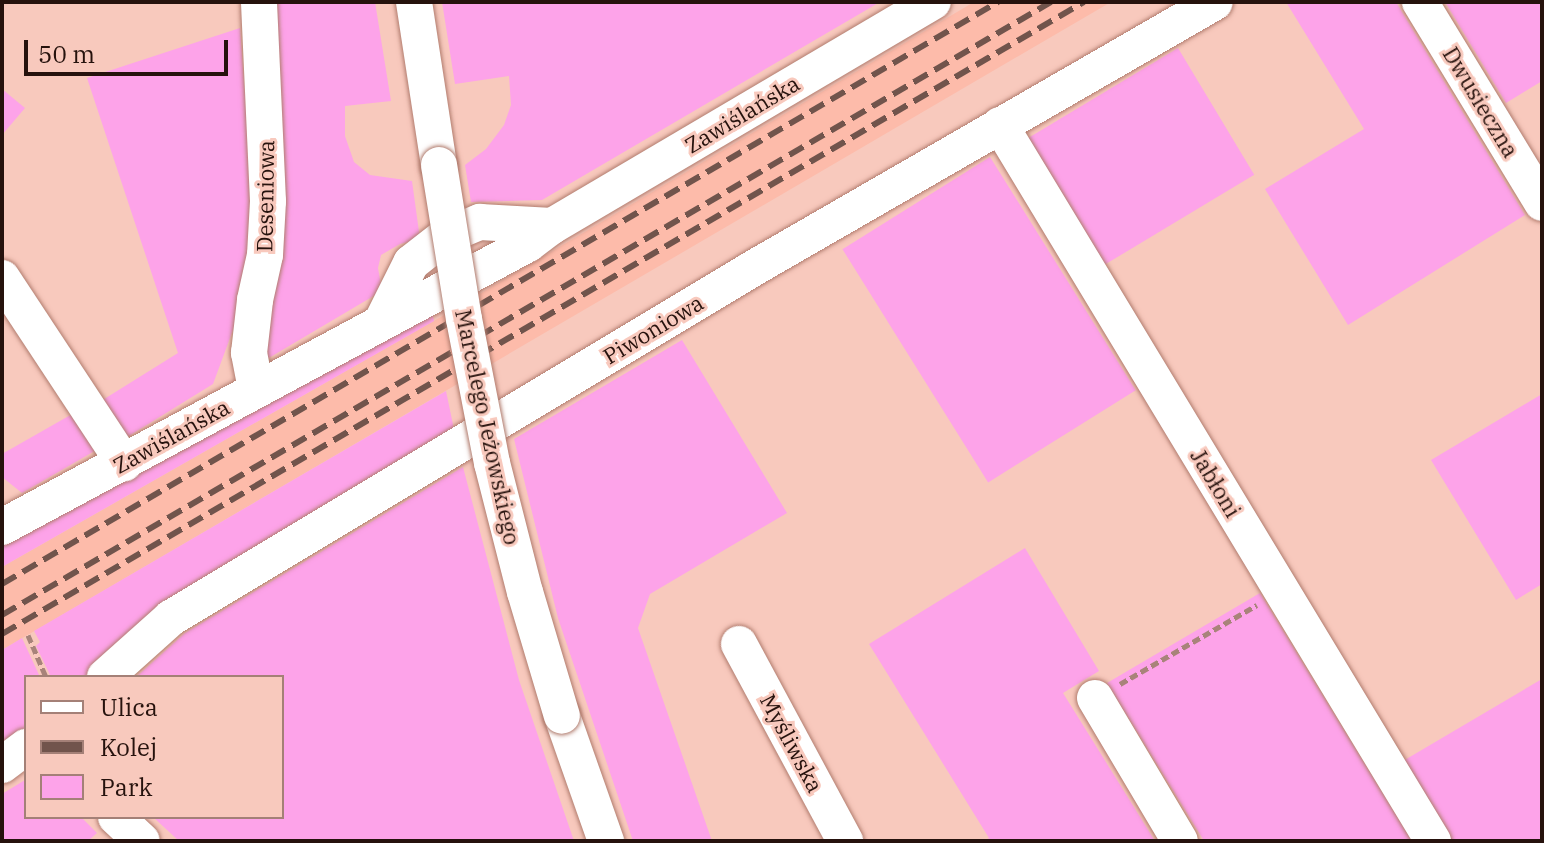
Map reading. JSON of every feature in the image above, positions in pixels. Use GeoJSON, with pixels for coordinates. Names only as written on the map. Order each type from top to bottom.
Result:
{"type":"FeatureCollection","features":[{"type":"Feature","properties":{"kind":"street","name":"Deseniowa"},"geometry":{"type":"LineString","coordinates":[[256,389],[249,353],[255,300],[265,255],[268,201],[259,2]]}},
{"type":"Feature","properties":{"kind":"street","name":"Marcelego Jeżowskiego"},"geometry":{"type":"LineString","coordinates":[[414,2],[489,449],[525,592],[562,716],[606,841]]}},
{"type":"Feature","properties":{"kind":"street","name":"Zawiślańska"},"geometry":{"type":"LineString","coordinates":[[2,527],[528,244],[552,226],[933,2]]}},
{"type":"Feature","properties":{"kind":"street","name":"Piwoniowa"},"geometry":{"type":"LineString","coordinates":[[107,675],[171,618],[738,277],[1215,2]]}},
{"type":"Feature","properties":{"kind":"street","name":"Dwusieczna"},"geometry":{"type":"LineString","coordinates":[[1420,2],[1542,203]]}},
{"type":"Feature","properties":{"kind":"street","name":"Jabłoni"},"geometry":{"type":"LineString","coordinates":[[1000,125],[1433,841]]}},
{"type":"Feature","properties":{"kind":"street"},"geometry":{"type":"LineString","coordinates":[[382,321],[411,263],[444,237],[480,222],[552,226]]}},
{"type":"Feature","properties":{"kind":"street"},"geometry":{"type":"LineString","coordinates":[[2,278],[124,463]]}},
{"type":"Feature","properties":{"kind":"street","name":"Myśliwska"},"geometry":{"type":"LineString","coordinates":[[739,644],[845,841]]}},
{"type":"Feature","properties":{"kind":"street"},"geometry":{"type":"LineString","coordinates":[[1095,698],[1180,841]]}},
{"type":"Feature","properties":{"kind":"street"},"geometry":{"type":"LineString","coordinates":[[2,765],[24,748]]}},
{"type":"Feature","properties":{"kind":"street"},"geometry":{"type":"LineString","coordinates":[[118,819],[142,841]]}},
{"type":"Feature","properties":{"kind":"path"},"geometry":{"type":"LineString","coordinates":[[1095,698],[1282,591]]}},
{"type":"Feature","properties":{"kind":"path"},"geometry":{"type":"LineString","coordinates":[[28,635],[45,675]]}},
{"type":"Feature","properties":{"kind":"shaded area"},"geometry":{"type":"Polygon","coordinates":[[[974,2],[1111,2],[2,650],[2,567],[434,321],[974,2]]]}},
{"type":"Feature","properties":{"kind":"green space"},"geometry":{"type":"Polygon","coordinates":[[[268,2],[375,2],[391,101],[345,106],[345,136],[354,162],[370,175],[412,181],[420,239],[400,244],[381,255],[378,268],[382,291],[262,362],[268,2]]]}},
{"type":"Feature","properties":{"kind":"green space"},"geometry":{"type":"Polygon","coordinates":[[[442,2],[880,2],[542,200],[471,202],[465,165],[486,149],[504,125],[511,105],[509,76],[455,84],[442,2]]]}},
{"type":"Feature","properties":{"kind":"green space"},"geometry":{"type":"Polygon","coordinates":[[[1286,2],[1396,2],[1525,215],[1348,325],[1265,189],[1364,129],[1286,2]]]}},
{"type":"Feature","properties":{"kind":"green space"},"geometry":{"type":"Polygon","coordinates":[[[1445,2],[1542,2],[1542,81],[1506,103],[1445,2]]]}},
{"type":"Feature","properties":{"kind":"green space"},"geometry":{"type":"Polygon","coordinates":[[[240,28],[255,231],[240,311],[213,384],[124,439],[101,401],[178,353],[87,78],[240,28]]]}},
{"type":"Feature","properties":{"kind":"green space"},"geometry":{"type":"Polygon","coordinates":[[[1178,48],[1254,175],[1099,268],[1023,141],[1178,48]]]}},
{"type":"Feature","properties":{"kind":"green space"},"geometry":{"type":"Polygon","coordinates":[[[2,89],[25,108],[2,135],[2,89]]]}},
{"type":"Feature","properties":{"kind":"green space"},"geometry":{"type":"Polygon","coordinates":[[[990,157],[1136,390],[988,482],[842,249],[990,157]]]}},
{"type":"Feature","properties":{"kind":"green space"},"geometry":{"type":"Polygon","coordinates":[[[431,306],[434,321],[2,567],[2,537],[431,306]]]}},
{"type":"Feature","properties":{"kind":"green space"},"geometry":{"type":"Polygon","coordinates":[[[682,340],[787,513],[650,594],[638,628],[712,841],[633,841],[558,618],[514,439],[682,340]]]}},
{"type":"Feature","properties":{"kind":"green space"},"geometry":{"type":"Polygon","coordinates":[[[446,391],[455,434],[159,615],[88,675],[50,675],[36,646],[40,642],[34,631],[446,391]]]}},
{"type":"Feature","properties":{"kind":"green space"},"geometry":{"type":"Polygon","coordinates":[[[1542,394],[1542,584],[1516,600],[1431,460],[1542,394]]]}},
{"type":"Feature","properties":{"kind":"green space"},"geometry":{"type":"Polygon","coordinates":[[[74,413],[98,449],[22,493],[2,477],[2,454],[74,413]]]}},
{"type":"Feature","properties":{"kind":"green space"},"geometry":{"type":"Polygon","coordinates":[[[463,467],[519,680],[574,841],[179,841],[155,819],[284,819],[284,675],[138,675],[185,633],[463,467]]]}},
{"type":"Feature","properties":{"kind":"green space"},"geometry":{"type":"Polygon","coordinates":[[[1025,548],[1099,671],[1063,693],[1155,841],[985,841],[989,838],[869,644],[1025,548]]]}},
{"type":"Feature","properties":{"kind":"green space"},"geometry":{"type":"Polygon","coordinates":[[[1260,593],[1412,841],[1204,841],[1107,683],[1260,593]]]}},
{"type":"Feature","properties":{"kind":"green space"},"geometry":{"type":"Polygon","coordinates":[[[22,638],[39,675],[24,675],[24,730],[2,746],[2,650],[22,638]]]}},
{"type":"Feature","properties":{"kind":"green space"},"geometry":{"type":"Polygon","coordinates":[[[1542,679],[1542,841],[1451,841],[1403,761],[1542,679]]]}},
{"type":"Feature","properties":{"kind":"green space"},"geometry":{"type":"Polygon","coordinates":[[[24,781],[24,819],[83,819],[97,833],[88,841],[2,841],[2,794],[24,781]]]}},
{"type":"Feature","properties":{"kind":"railway"},"geometry":{"type":"LineString","coordinates":[[2,584],[998,2]]}},
{"type":"Feature","properties":{"kind":"railway"},"geometry":{"type":"LineString","coordinates":[[2,615],[1051,2]]}},
{"type":"Feature","properties":{"kind":"railway"},"geometry":{"type":"LineString","coordinates":[[2,634],[1084,2]]}}]}
